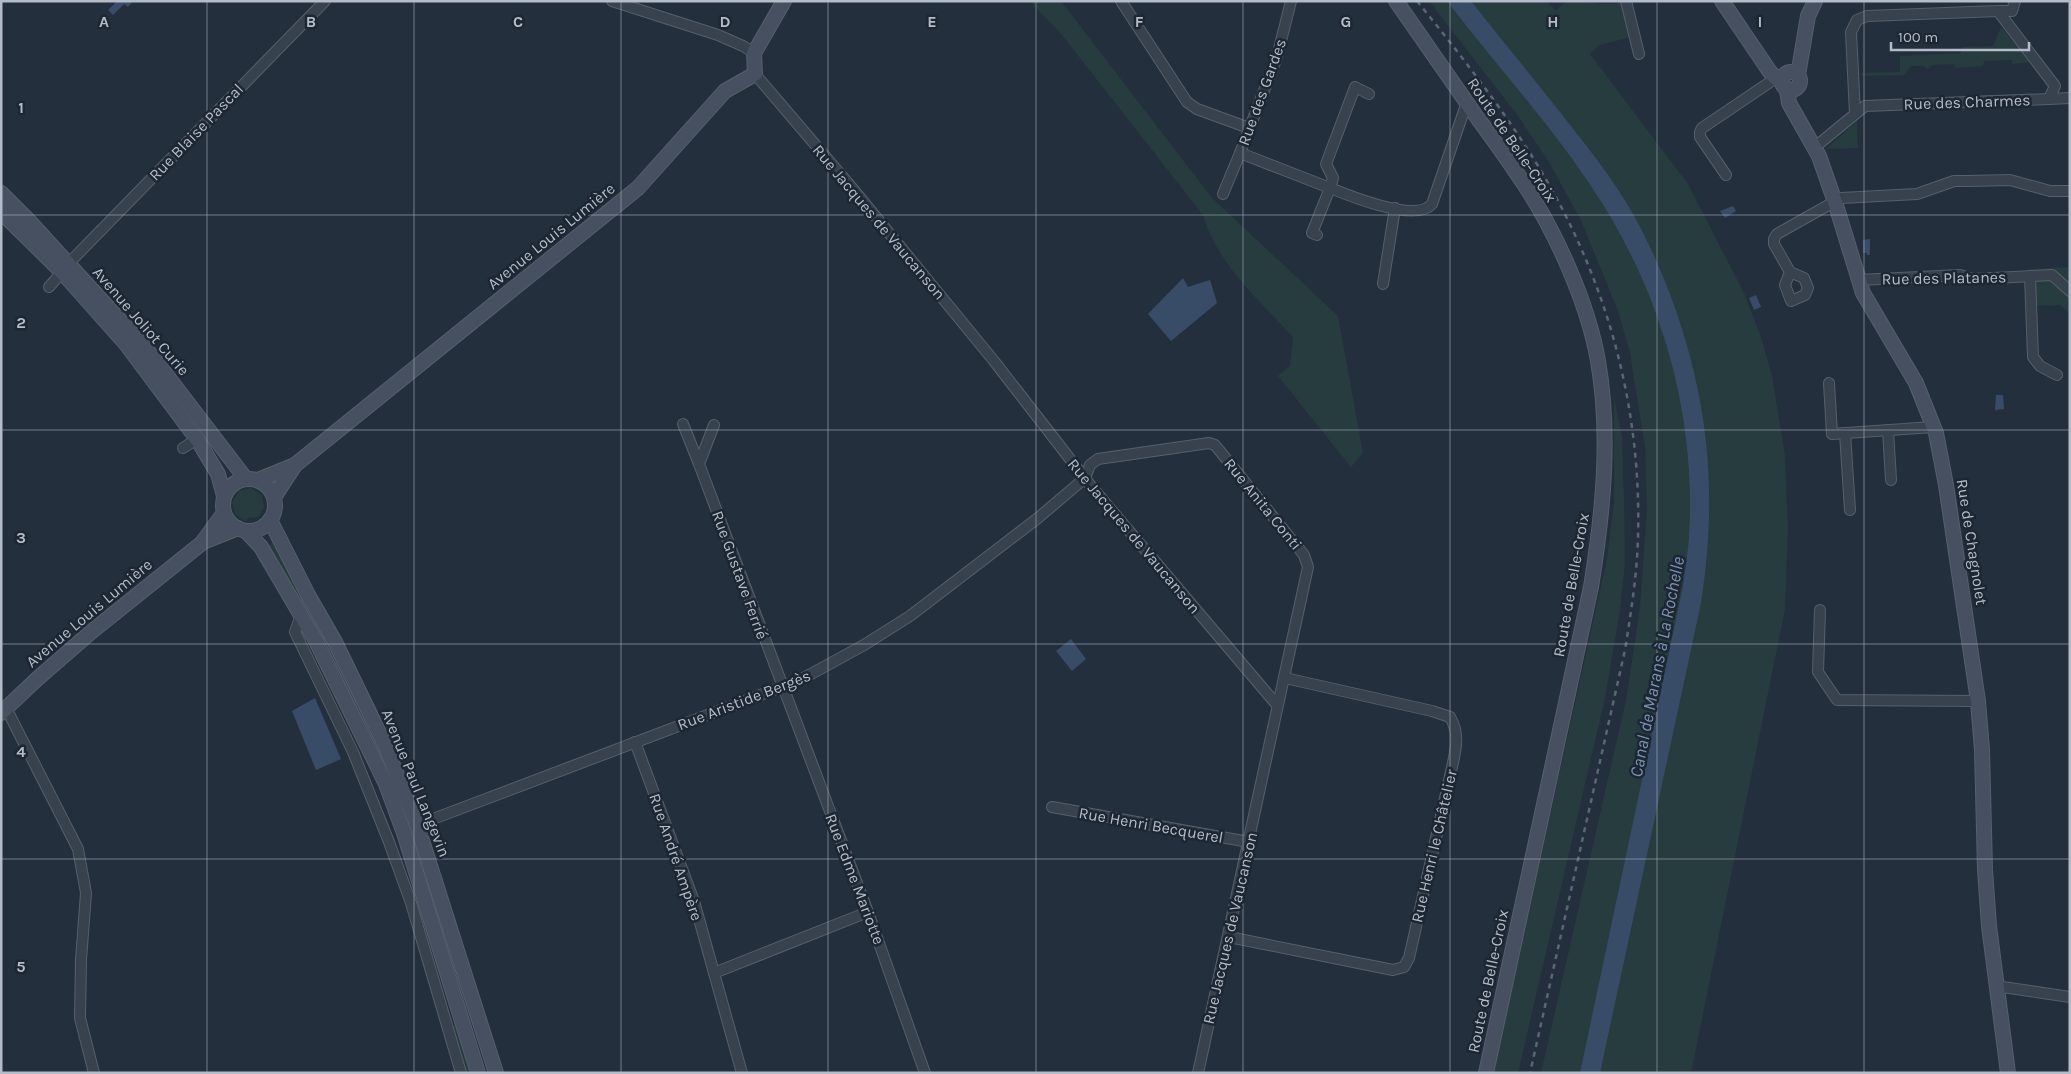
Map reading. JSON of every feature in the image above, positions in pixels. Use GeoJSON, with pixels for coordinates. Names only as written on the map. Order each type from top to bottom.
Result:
{"type":"FeatureCollection","features":[{"type":"Feature","properties":{"kind":"street","name":"Rue Blaise Pascal"},"geometry":{"type":"LineString","coordinates":[[49,287],[65,268],[325,1]]}},
{"type":"Feature","properties":{"kind":"street"},"geometry":{"type":"LineString","coordinates":[[612,1],[718,36],[743,46],[754,53]]}},
{"type":"Feature","properties":{"kind":"street"},"geometry":{"type":"LineString","coordinates":[[755,74],[754,53],[784,1]]}},
{"type":"Feature","properties":{"kind":"street"},"geometry":{"type":"LineString","coordinates":[[1121,1],[1188,102],[1198,109],[1249,128]]}},
{"type":"Feature","properties":{"kind":"street","name":"Rue des Gardes"},"geometry":{"type":"LineString","coordinates":[[1291,1],[1277,57],[1240,154],[1367,203],[1419,212],[1430,208],[1432,204],[1467,102]]}},
{"type":"Feature","properties":{"kind":"street","name":"Route de Belle-Croix"},"geometry":{"type":"LineString","coordinates":[[1396,1],[1523,182],[1564,258],[1584,310],[1598,360],[1604,422],[1602,514],[1591,587],[1486,1073]]}},
{"type":"Feature","properties":{"kind":"street"},"geometry":{"type":"LineString","coordinates":[[1626,1],[1639,54]]}},
{"type":"Feature","properties":{"kind":"street","name":"Rue de Chagnolet"},"geometry":{"type":"LineString","coordinates":[[1722,1],[1788,82],[1799,105],[1806,131],[1815,147],[1835,202],[1863,293],[1916,383],[1933,427],[1946,485],[1978,701],[1982,750],[1985,870],[1989,926],[2008,1073]]}},
{"type":"Feature","properties":{"kind":"street"},"geometry":{"type":"LineString","coordinates":[[1726,175],[1700,137],[1702,128],[1788,82],[1808,16],[1816,1]]}},
{"type":"Feature","properties":{"kind":"street"},"geometry":{"type":"LineString","coordinates":[[1855,114],[1851,32],[1854,25],[1862,17],[1998,12],[2013,6]]}},
{"type":"Feature","properties":{"kind":"street"},"geometry":{"type":"LineString","coordinates":[[2007,24],[2013,6]]}},
{"type":"Feature","properties":{"kind":"street","name":"Rue des Charmes"},"geometry":{"type":"LineString","coordinates":[[1815,147],[1866,106],[2049,99],[2055,86],[1998,12]]}},
{"type":"Feature","properties":{"kind":"street","name":"Avenue Louis Lumière"},"geometry":{"type":"LineString","coordinates":[[274,497],[295,465],[638,188],[725,91],[755,74]]}},
{"type":"Feature","properties":{"kind":"street","name":"Rue Jacques de Vaucanson"},"geometry":{"type":"LineString","coordinates":[[755,74],[853,189],[994,361],[1085,478],[1277,705],[1198,1073]]}},
{"type":"Feature","properties":{"kind":"street"},"geometry":{"type":"LineString","coordinates":[[2055,86],[2067,98]]}},
{"type":"Feature","properties":{"kind":"street"},"geometry":{"type":"LineString","coordinates":[[1317,235],[1312,232],[1333,178],[1326,164],[1355,87],[1369,94]]}},
{"type":"Feature","properties":{"kind":"street"},"geometry":{"type":"LineString","coordinates":[[2049,99],[2067,98]]}},
{"type":"Feature","properties":{"kind":"street"},"geometry":{"type":"LineString","coordinates":[[1223,194],[1240,154]]}},
{"type":"Feature","properties":{"kind":"street"},"geometry":{"type":"LineString","coordinates":[[1790,272],[1774,244],[1777,234],[1841,198],[1917,194],[1954,181],[2010,180],[2050,191],[2070,191]]}},
{"type":"Feature","properties":{"kind":"street","name":"Avenue Joliot Curie"},"geometry":{"type":"LineString","coordinates":[[1,193],[126,344],[197,438],[218,474],[224,496]]}},
{"type":"Feature","properties":{"kind":"street"},"geometry":{"type":"LineString","coordinates":[[1383,284],[1395,208]]}},
{"type":"Feature","properties":{"kind":"street","name":"Avenue Joliot Curie"},"geometry":{"type":"LineString","coordinates":[[1,212],[65,268],[148,351],[252,479]]}},
{"type":"Feature","properties":{"kind":"street","name":"Rue des Platanes"},"geometry":{"type":"LineString","coordinates":[[1859,280],[1960,275],[1972,279],[2052,275],[2070,291]]}},
{"type":"Feature","properties":{"kind":"street"},"geometry":{"type":"LineString","coordinates":[[2030,276],[2033,356],[2040,366],[2057,376]]}},
{"type":"Feature","properties":{"kind":"street"},"geometry":{"type":"LineString","coordinates":[[1829,383],[1832,434],[1933,427]]}},
{"type":"Feature","properties":{"kind":"street","name":"Rue Gustave Ferrié"},"geometry":{"type":"LineString","coordinates":[[683,424],[782,687]]}},
{"type":"Feature","properties":{"kind":"street"},"geometry":{"type":"LineString","coordinates":[[699,464],[714,425]]}},
{"type":"Feature","properties":{"kind":"street"},"geometry":{"type":"LineString","coordinates":[[1888,430],[1891,480]]}},
{"type":"Feature","properties":{"kind":"street"},"geometry":{"type":"LineString","coordinates":[[1845,433],[1850,510]]}},
{"type":"Feature","properties":{"kind":"street"},"geometry":{"type":"LineString","coordinates":[[183,448],[197,438]]}},
{"type":"Feature","properties":{"kind":"street","name":"Rue Anita Conti"},"geometry":{"type":"LineString","coordinates":[[1085,478],[1090,464],[1098,459],[1202,443],[1215,445],[1307,561],[1308,567],[1285,678],[1277,705]]}},
{"type":"Feature","properties":{"kind":"street","name":"Avenue Louis Lumière"},"geometry":{"type":"LineString","coordinates":[[252,479],[295,465]]}},
{"type":"Feature","properties":{"kind":"street","name":"Rue Aristide Bergès"},"geometry":{"type":"LineString","coordinates":[[417,825],[800,680],[848,654],[910,616],[1038,518],[1085,478]]}},
{"type":"Feature","properties":{"kind":"street"},"geometry":{"type":"LineString","coordinates":[[252,479],[270,490],[274,497],[275,505],[270,520],[260,528],[242,529],[232,524],[224,513],[224,496],[232,484],[252,479]]}},
{"type":"Feature","properties":{"kind":"street","name":"Avenue Louis Lumière"},"geometry":{"type":"LineString","coordinates":[[4,711],[37,679],[92,632],[202,543],[224,513]]}},
{"type":"Feature","properties":{"kind":"street","name":"Avenue Paul Langevin"},"geometry":{"type":"LineString","coordinates":[[270,520],[301,582],[335,642],[385,745],[417,825],[476,1005],[496,1073]]}},
{"type":"Feature","properties":{"kind":"street","name":"Avenue Louis Lumière"},"geometry":{"type":"LineString","coordinates":[[202,543],[242,529]]}},
{"type":"Feature","properties":{"kind":"street","name":"Avenue Paul Langevin"},"geometry":{"type":"LineString","coordinates":[[242,529],[256,540],[301,615],[354,716],[386,784],[404,832],[460,1009],[478,1073]]}},
{"type":"Feature","properties":{"kind":"street"},"geometry":{"type":"LineString","coordinates":[[1820,610],[1818,672],[1837,700],[1978,701]]}},
{"type":"Feature","properties":{"kind":"street"},"geometry":{"type":"LineString","coordinates":[[301,615],[295,632],[353,752],[386,833],[411,903],[461,1073]]}},
{"type":"Feature","properties":{"kind":"street","name":"Rue Henri le Châtelier"},"geometry":{"type":"LineString","coordinates":[[1228,937],[1393,970],[1404,967],[1409,958],[1452,767],[1457,742],[1457,731],[1450,716],[1432,710],[1285,678]]}},
{"type":"Feature","properties":{"kind":"street","name":"Rue Edme Mariotte"},"geometry":{"type":"LineString","coordinates":[[782,687],[868,912],[919,1051],[925,1073]]}},
{"type":"Feature","properties":{"kind":"street"},"geometry":{"type":"LineString","coordinates":[[4,711],[78,849],[86,893],[81,960],[80,1018],[94,1073]]}},
{"type":"Feature","properties":{"kind":"street","name":"Rue André Ampère"},"geometry":{"type":"LineString","coordinates":[[635,742],[694,901],[742,1073]]}},
{"type":"Feature","properties":{"kind":"street","name":"Rue Henri Becquerel"},"geometry":{"type":"LineString","coordinates":[[1052,807],[1249,842]]}},
{"type":"Feature","properties":{"kind":"street"},"geometry":{"type":"LineString","coordinates":[[714,973],[868,912]]}},
{"type":"Feature","properties":{"kind":"street"},"geometry":{"type":"LineString","coordinates":[[1996,986],[2070,997]]}},
{"type":"Feature","properties":{"kind":"street"},"geometry":{"type":"LineString","coordinates":[[444,1013],[476,1005]]}},
{"type":"Feature","properties":{"kind":"green space"},"geometry":{"type":"Polygon","coordinates":[[[1030,1],[1061,1],[1212,198],[1338,316],[1363,453],[1351,467],[1278,376],[1290,366],[1293,337],[1253,295],[1229,266],[1218,250],[1203,215],[1062,35],[1030,1]]]}},
{"type":"Feature","properties":{"kind":"green space"},"geometry":{"type":"Polygon","coordinates":[[[1429,1],[1547,1],[1556,11],[1569,1],[1601,4],[1622,2],[1631,37],[1599,45],[1590,54],[1688,184],[1744,293],[1762,340],[1772,376],[1785,456],[1788,528],[1785,609],[1691,1073],[1541,1073],[1626,700],[1640,608],[1647,508],[1645,447],[1630,353],[1618,311],[1580,218],[1547,159],[1518,116],[1429,1]]]}},
{"type":"Feature","properties":{"kind":"green space"},"geometry":{"type":"Polygon","coordinates":[[[2001,27],[2030,62],[2012,64],[2012,60],[1984,61],[1983,66],[1955,68],[1955,64],[1933,65],[1928,69],[1924,66],[1911,66],[1904,75],[1862,76],[1861,73],[1900,72],[1900,56],[1961,53],[1962,47],[1993,46],[2001,27]]]}},
{"type":"Feature","properties":{"kind":"green space"},"geometry":{"type":"Polygon","coordinates":[[[1857,121],[1858,148],[1826,149],[1857,121]]]}},
{"type":"Feature","properties":{"kind":"green space"},"geometry":{"type":"Polygon","coordinates":[[[2070,267],[2070,313],[2060,305],[2031,306],[2029,269],[2070,267]]]}},
{"type":"Feature","properties":{"kind":"green space"},"geometry":{"type":"Polygon","coordinates":[[[1614,398],[1622,437],[1625,563],[1620,610],[1605,698],[1518,1073],[1493,1073],[1607,559],[1614,502],[1614,398]]]}},
{"type":"Feature","properties":{"kind":"green space"},"geometry":{"type":"Polygon","coordinates":[[[251,488],[262,495],[264,507],[259,517],[248,518],[245,521],[235,514],[232,502],[239,491],[251,488]]]}},
{"type":"Feature","properties":{"kind":"green space"},"geometry":{"type":"Polygon","coordinates":[[[274,539],[340,655],[407,815],[404,816],[360,711],[268,546],[272,543],[271,540],[274,539]]]}},
{"type":"Feature","properties":{"kind":"green space"},"geometry":{"type":"Polygon","coordinates":[[[454,1025],[458,1025],[474,1073],[465,1073],[452,1028],[454,1025]]]}},
{"type":"Feature","properties":{"kind":"water"},"geometry":{"type":"Polygon","coordinates":[[[117,1],[133,1],[128,7],[124,4],[113,15],[108,10],[117,1]]]}},
{"type":"Feature","properties":{"kind":"water"},"geometry":{"type":"Polygon","coordinates":[[[1447,1],[1471,1],[1584,143],[1624,199],[1649,245],[1670,294],[1694,371],[1701,409],[1709,484],[1709,523],[1701,603],[1600,1073],[1580,1073],[1683,586],[1689,537],[1690,490],[1687,444],[1680,398],[1669,353],[1637,266],[1615,225],[1591,186],[1557,138],[1447,1]]]}},
{"type":"Feature","properties":{"kind":"water"},"geometry":{"type":"Polygon","coordinates":[[[1733,206],[1736,211],[1725,218],[1720,211],[1733,206]]]}},
{"type":"Feature","properties":{"kind":"water"},"geometry":{"type":"Polygon","coordinates":[[[1870,239],[1870,255],[1867,255],[1867,253],[1863,253],[1863,240],[1870,239]]]}},
{"type":"Feature","properties":{"kind":"water"},"geometry":{"type":"Polygon","coordinates":[[[1183,278],[1188,287],[1210,280],[1217,303],[1171,341],[1148,314],[1183,278]]]}},
{"type":"Feature","properties":{"kind":"water"},"geometry":{"type":"Polygon","coordinates":[[[1756,295],[1761,307],[1754,310],[1749,298],[1756,295]]]}},
{"type":"Feature","properties":{"kind":"water"},"geometry":{"type":"Polygon","coordinates":[[[1996,395],[2003,395],[2004,409],[1995,410],[1996,395]]]}},
{"type":"Feature","properties":{"kind":"water"},"geometry":{"type":"Polygon","coordinates":[[[1071,639],[1086,659],[1072,671],[1056,651],[1071,639]]]}},
{"type":"Feature","properties":{"kind":"water"},"geometry":{"type":"Polygon","coordinates":[[[315,698],[341,759],[316,770],[292,711],[315,698]]]}},
{"type":"Feature","properties":{"kind":"railway"},"geometry":{"type":"LineString","coordinates":[[1417,1],[1473,72],[1526,147],[1553,191],[1576,237],[1596,285],[1612,333],[1624,383],[1633,434],[1637,485],[1638,537],[1635,579],[1625,650],[1530,1073]]}},
{"type":"Feature","properties":{"kind":"water label","name":"Canal de Marans à La Rochelle"},"geometry":{"type":"Point","coordinates":[1657,667]}}]}
